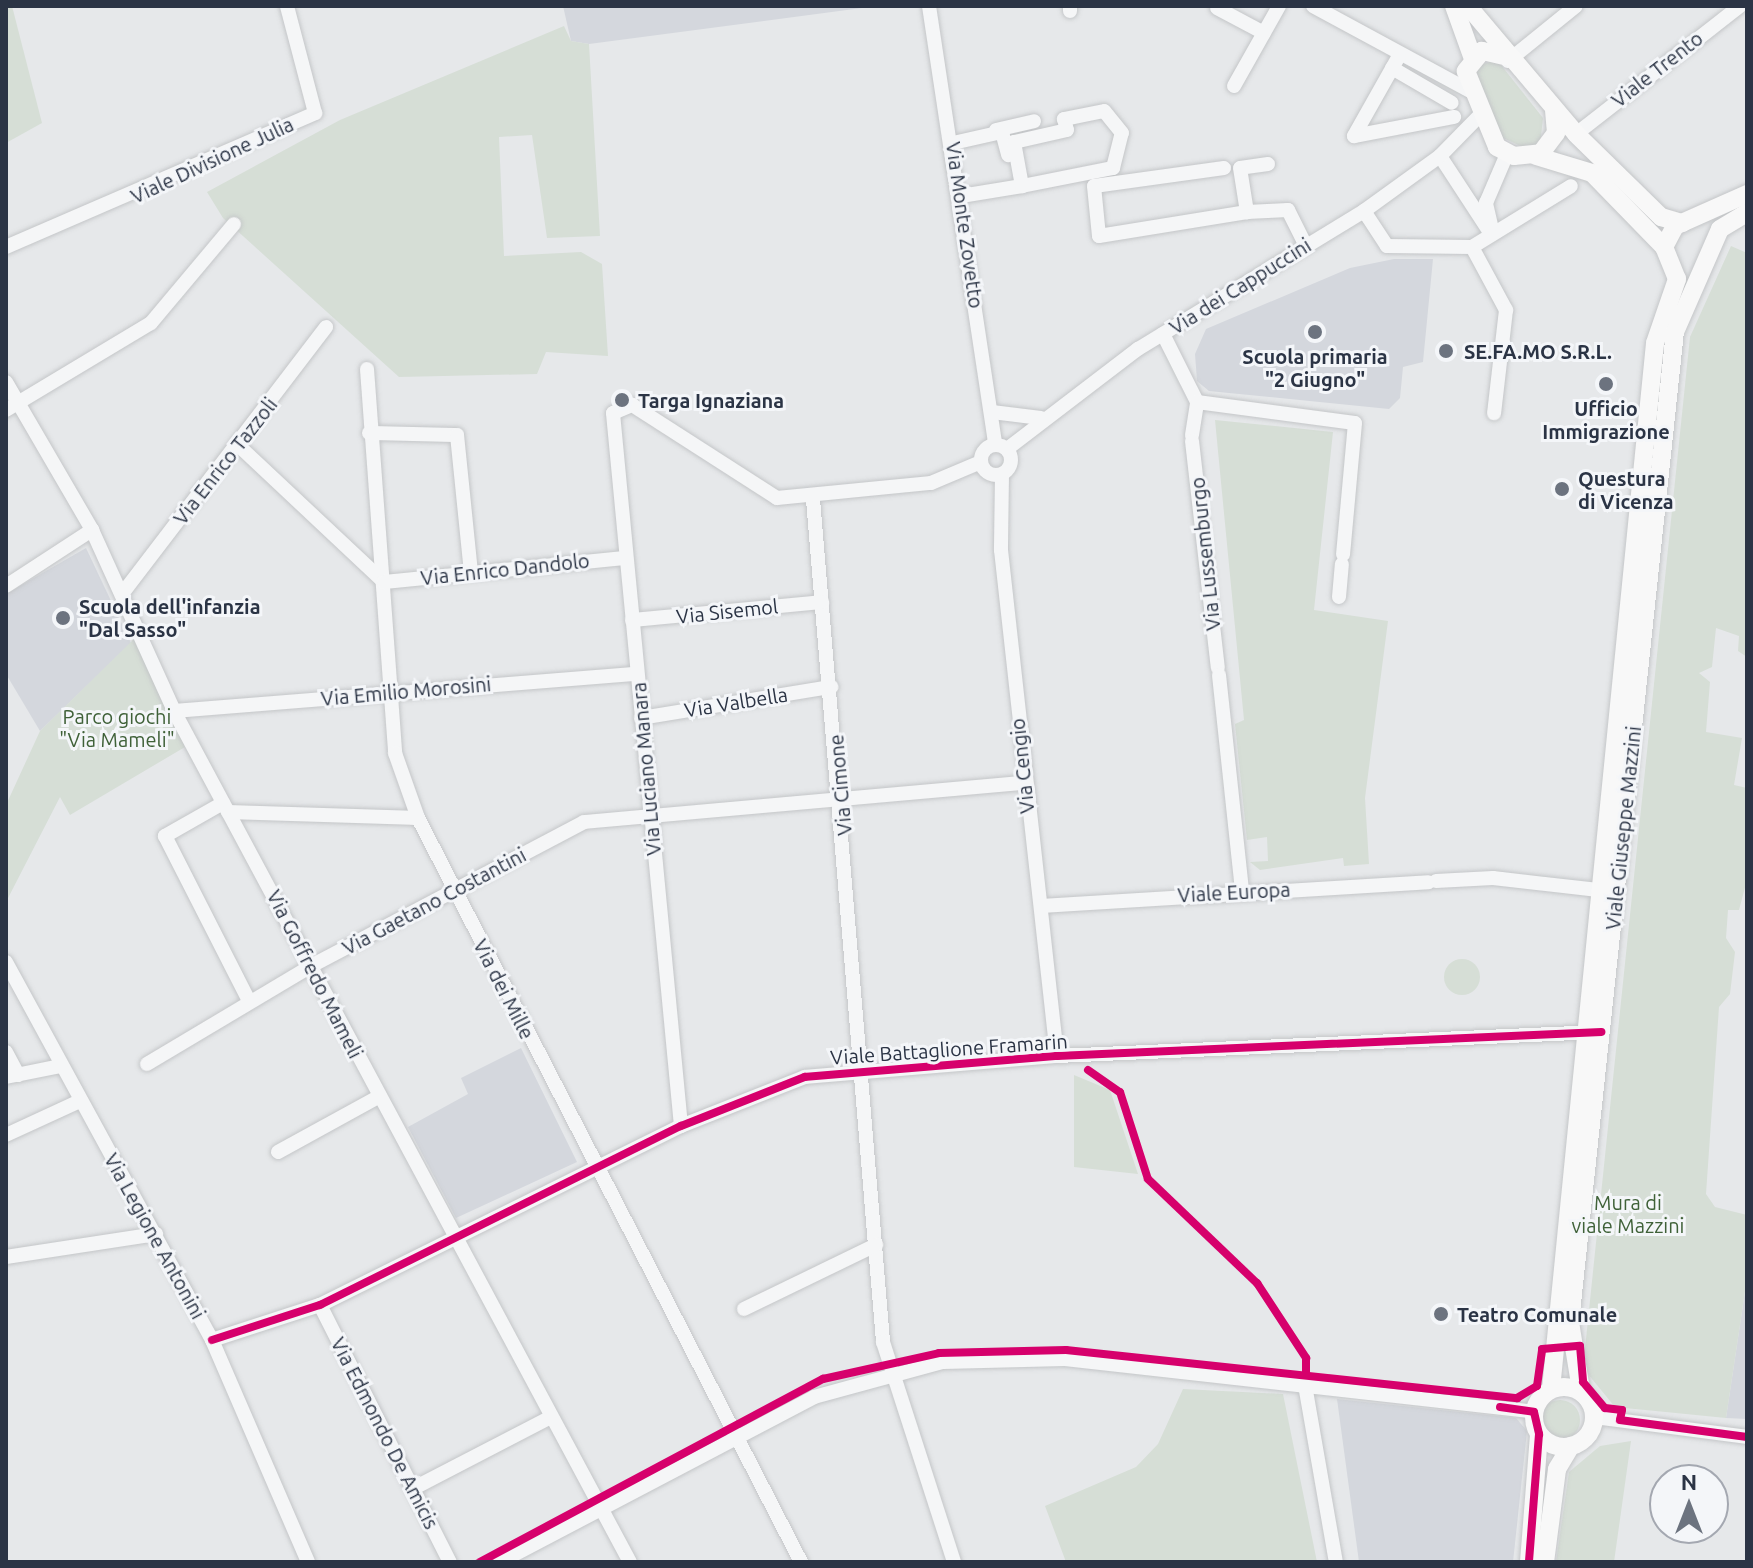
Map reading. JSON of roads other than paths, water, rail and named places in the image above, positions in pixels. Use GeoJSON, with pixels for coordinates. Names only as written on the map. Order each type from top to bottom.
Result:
{"type":"FeatureCollection","features":[{"type":"Feature","properties":{"kind":"main road"},"geometry":{"type":"LineString","coordinates":[[1454,6],[1472,56],[1466,71],[1472,92],[1481,114],[1507,154],[1536,156],[1592,173],[1664,247],[1674,268],[1702,269]]}},
{"type":"Feature","properties":{"kind":"main road"},"geometry":{"type":"LineString","coordinates":[[1468,6],[1506,58],[1576,134],[1665,220],[1687,222],[1711,233],[1715,247]]}},
{"type":"Feature","properties":{"kind":"main road"},"geometry":{"type":"LineString","coordinates":[[1472,56],[1488,50],[1506,58]]}},
{"type":"Feature","properties":{"kind":"main road"},"geometry":{"type":"LineString","coordinates":[[1536,156],[1553,139],[1554,110]]}},
{"type":"Feature","properties":{"kind":"main road"},"geometry":{"type":"LineString","coordinates":[[1664,247],[1687,222],[1747,194]]}},
{"type":"Feature","properties":{"kind":"main road","name":"Viale Giuseppe Mazzini"},"geometry":{"type":"LineString","coordinates":[[1551,1389],[1675,332],[1715,247],[1720,229],[1747,213]]}},
{"type":"Feature","properties":{"kind":"main road","name":"Viale Giuseppe Mazzini"},"geometry":{"type":"LineString","coordinates":[[1581,1390],[1570,1322],[1592,1032],[1598,890],[1655,343],[1674,268]]}},
{"type":"Feature","properties":{"kind":"main road"},"geometry":{"type":"LineString","coordinates":[[1529,1562],[1539,1434],[1534,1412],[1551,1389],[1581,1390],[1594,1417],[1589,1435],[1571,1446],[1557,1469],[1545,1562]]}},
{"type":"Feature","properties":{"kind":"main road"},"geometry":{"type":"LineString","coordinates":[[1539,1434],[1549,1444],[1571,1446]]}},
{"type":"Feature","properties":{"kind":"street","name":"Viale Divisione Julia"},"geometry":{"type":"LineString","coordinates":[[6,247],[315,113],[287,6]]}},
{"type":"Feature","properties":{"kind":"street","name":"Via Monte Zovetto"},"geometry":{"type":"LineString","coordinates":[[929,6],[961,196],[992,412],[1001,446]]}},
{"type":"Feature","properties":{"kind":"street"},"geometry":{"type":"LineString","coordinates":[[1234,86],[1279,6]]}},
{"type":"Feature","properties":{"kind":"street"},"geometry":{"type":"LineString","coordinates":[[1313,6],[1395,62],[1453,110],[1414,125],[1354,136],[1395,62]]}},
{"type":"Feature","properties":{"kind":"street"},"geometry":{"type":"LineString","coordinates":[[1506,58],[1576,6]]}},
{"type":"Feature","properties":{"kind":"street","name":"Viale Trento"},"geometry":{"type":"LineString","coordinates":[[1576,134],[1740,6]]}},
{"type":"Feature","properties":{"kind":"street"},"geometry":{"type":"LineString","coordinates":[[1217,8],[1264,33]]}},
{"type":"Feature","properties":{"kind":"street"},"geometry":{"type":"LineString","coordinates":[[1395,62],[1472,92]]}},
{"type":"Feature","properties":{"kind":"street"},"geometry":{"type":"LineString","coordinates":[[961,196],[1018,186],[1113,168],[1122,133],[1104,111],[1064,119],[1067,130],[1014,142],[1018,186]]}},
{"type":"Feature","properties":{"kind":"street","name":"Via dei Cappuccini"},"geometry":{"type":"LineString","coordinates":[[981,462],[1163,334],[1364,211],[1440,156],[1481,114]]}},
{"type":"Feature","properties":{"kind":"street"},"geometry":{"type":"LineString","coordinates":[[952,141],[1034,121]]}},
{"type":"Feature","properties":{"kind":"street"},"geometry":{"type":"LineString","coordinates":[[1414,125],[1417,140]]}},
{"type":"Feature","properties":{"kind":"street"},"geometry":{"type":"LineString","coordinates":[[952,141],[1004,133],[1018,186]]}},
{"type":"Feature","properties":{"kind":"street"},"geometry":{"type":"LineString","coordinates":[[1491,234],[1486,203],[1507,154]]}},
{"type":"Feature","properties":{"kind":"street"},"geometry":{"type":"LineString","coordinates":[[1440,156],[1491,234]]}},
{"type":"Feature","properties":{"kind":"street"},"geometry":{"type":"LineString","coordinates":[[1247,212],[1240,168],[1268,164]]}},
{"type":"Feature","properties":{"kind":"street"},"geometry":{"type":"LineString","coordinates":[[1224,168],[1094,186],[1099,236],[1247,212],[1288,210],[1306,246]]}},
{"type":"Feature","properties":{"kind":"street"},"geometry":{"type":"LineString","coordinates":[[1364,211],[1387,246],[1472,247],[1571,186]]}},
{"type":"Feature","properties":{"kind":"street"},"geometry":{"type":"LineString","coordinates":[[12,406],[151,323],[234,224]]}},
{"type":"Feature","properties":{"kind":"street"},"geometry":{"type":"LineString","coordinates":[[1472,247],[1506,310],[1494,413]]}},
{"type":"Feature","properties":{"kind":"street","name":"Via Enrico Tazzoli"},"geometry":{"type":"LineString","coordinates":[[122,594],[239,446],[326,327]]}},
{"type":"Feature","properties":{"kind":"street"},"geometry":{"type":"LineString","coordinates":[[1163,334],[1197,402],[1355,423],[1339,597]]}},
{"type":"Feature","properties":{"kind":"street","name":"Via dei Mille"},"geometry":{"type":"LineString","coordinates":[[367,369],[369,433],[384,582],[395,753],[418,818],[594,1168],[801,1562]]}},
{"type":"Feature","properties":{"kind":"street","name":"Via Goffredo Mameli"},"geometry":{"type":"LineString","coordinates":[[6,382],[12,406],[92,530],[174,711],[313,965],[378,1097],[455,1232],[630,1562]]}},
{"type":"Feature","properties":{"kind":"street","name":"Via Lussemburgo"},"geometry":{"type":"LineString","coordinates":[[1197,402],[1192,438],[1242,890]]}},
{"type":"Feature","properties":{"kind":"street","name":"Via Luciano Manara"},"geometry":{"type":"LineString","coordinates":[[681,1126],[649,816],[613,413],[632,405],[777,498],[813,499]]}},
{"type":"Feature","properties":{"kind":"street"},"geometry":{"type":"LineString","coordinates":[[992,412],[1041,418]]}},
{"type":"Feature","properties":{"kind":"street"},"geometry":{"type":"LineString","coordinates":[[369,433],[457,435],[471,572]]}},
{"type":"Feature","properties":{"kind":"street"},"geometry":{"type":"LineString","coordinates":[[239,446],[384,582]]}},
{"type":"Feature","properties":{"kind":"street","name":"Via Cengio"},"geometry":{"type":"LineString","coordinates":[[1001,446],[1011,464],[1002,474],[1001,550],[1057,1056]]}},
{"type":"Feature","properties":{"kind":"street"},"geometry":{"type":"LineString","coordinates":[[813,499],[931,483],[981,462],[1002,474]]}},
{"type":"Feature","properties":{"kind":"street","name":"Via Cimone"},"geometry":{"type":"LineString","coordinates":[[813,499],[866,1071],[876,1245],[889,1373],[954,1562]]}},
{"type":"Feature","properties":{"kind":"street"},"geometry":{"type":"LineString","coordinates":[[6,586],[92,530]]}},
{"type":"Feature","properties":{"kind":"street","name":"Via Enrico Dandolo"},"geometry":{"type":"LineString","coordinates":[[384,582],[625,558]]}},
{"type":"Feature","properties":{"kind":"street","name":"Via Sisemol"},"geometry":{"type":"LineString","coordinates":[[632,620],[822,602]]}},
{"type":"Feature","properties":{"kind":"street","name":"Via Emilio Morosini"},"geometry":{"type":"LineString","coordinates":[[174,711],[391,691],[637,674]]}},
{"type":"Feature","properties":{"kind":"street","name":"Via Valbella"},"geometry":{"type":"LineString","coordinates":[[641,718],[831,687]]}},
{"type":"Feature","properties":{"kind":"street","name":"Via Gaetano Costantini"},"geometry":{"type":"LineString","coordinates":[[147,1064],[313,965],[584,822],[1025,783]]}},
{"type":"Feature","properties":{"kind":"street"},"geometry":{"type":"LineString","coordinates":[[249,1001],[165,836],[225,808],[418,818]]}},
{"type":"Feature","properties":{"kind":"street","name":"Viale Europa"},"geometry":{"type":"LineString","coordinates":[[1041,906],[1242,890],[1493,878],[1598,890]]}},
{"type":"Feature","properties":{"kind":"street","name":"Via Legione Antonini"},"geometry":{"type":"LineString","coordinates":[[6,962],[212,1340],[308,1562]]}},
{"type":"Feature","properties":{"kind":"street","name":"Viale Battaglione Framarin"},"geometry":{"type":"LineString","coordinates":[[212,1340],[320,1305],[455,1232],[681,1126],[805,1077],[1057,1056],[1592,1032]]}},
{"type":"Feature","properties":{"kind":"street"},"geometry":{"type":"LineString","coordinates":[[6,1052],[12,1076],[60,1066]]}},
{"type":"Feature","properties":{"kind":"street"},"geometry":{"type":"LineString","coordinates":[[278,1152],[378,1097]]}},
{"type":"Feature","properties":{"kind":"street"},"geometry":{"type":"LineString","coordinates":[[6,1135],[80,1101]]}},
{"type":"Feature","properties":{"kind":"street"},"geometry":{"type":"LineString","coordinates":[[6,1257],[156,1234]]}},
{"type":"Feature","properties":{"kind":"street"},"geometry":{"type":"LineString","coordinates":[[744,1309],[876,1245]]}},
{"type":"Feature","properties":{"kind":"street","name":"Via Edmondo De Amicis"},"geometry":{"type":"LineString","coordinates":[[320,1305],[450,1562]]}},
{"type":"Feature","properties":{"kind":"street"},"geometry":{"type":"LineString","coordinates":[[500,1562],[828,1391],[889,1373],[943,1362],[1065,1359],[1534,1412]]}},
{"type":"Feature","properties":{"kind":"street"},"geometry":{"type":"LineString","coordinates":[[1305,1385],[1336,1562]]}},
{"type":"Feature","properties":{"kind":"street"},"geometry":{"type":"LineString","coordinates":[[414,1488],[551,1417]]}},
{"type":"Feature","properties":{"kind":"street"},"geometry":{"type":"LineString","coordinates":[[1594,1417],[1747,1437]]}},
{"type":"Feature","properties":{"kind":"place","name":"Scuola primaria \"2 Giugno\""},"geometry":{"type":"Point","coordinates":[1315,332]}},
{"type":"Feature","properties":{"kind":"place","name":"SE.FA.MO S.R.L."},"geometry":{"type":"Point","coordinates":[1446,351]}},
{"type":"Feature","properties":{"kind":"place","name":"Ufficio Immigrazione"},"geometry":{"type":"Point","coordinates":[1606,384]}},
{"type":"Feature","properties":{"kind":"place","name":"Targa Ignaziana"},"geometry":{"type":"Point","coordinates":[622,400]}},
{"type":"Feature","properties":{"kind":"place","name":"Questura di Vicenza"},"geometry":{"type":"Point","coordinates":[1562,489]}},
{"type":"Feature","properties":{"kind":"place","name":"Scuola dell'infanzia \"Dal Sasso\""},"geometry":{"type":"Point","coordinates":[63,618]}},
{"type":"Feature","properties":{"kind":"place","name":"Teatro Comunale"},"geometry":{"type":"Point","coordinates":[1441,1314]}},
{"type":"Feature","properties":{"kind":"park label","name":"Parco giochi \"Via Mameli\""},"geometry":{"type":"Point","coordinates":[117,728]}},
{"type":"Feature","properties":{"kind":"park label","name":"Mura di viale Mazzini"},"geometry":{"type":"Point","coordinates":[1628,1214]}}]}
